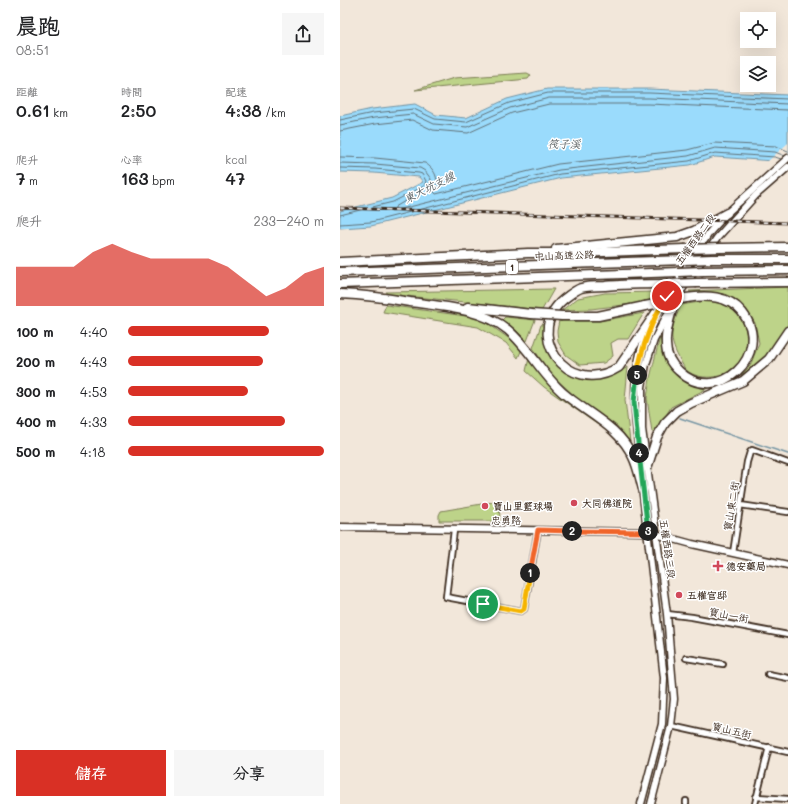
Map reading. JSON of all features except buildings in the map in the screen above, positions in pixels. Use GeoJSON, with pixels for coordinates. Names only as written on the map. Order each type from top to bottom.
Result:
{"type":"FeatureCollection","features":[{"type":"Feature","properties":{"kind":"highway"},"geometry":{"type":"LineString","coordinates":[[528,253],[569,247],[678,237],[694,231],[727,212]]}},
{"type":"Feature","properties":{"kind":"highway"},"geometry":{"type":"LineString","coordinates":[[340,262],[528,253],[788,247]]}},
{"type":"Feature","properties":{"kind":"highway","name":"中山高速公路"},"geometry":{"type":"LineString","coordinates":[[340,272],[712,259],[788,258]]}},
{"type":"Feature","properties":{"kind":"highway","name":"中山高速公路"},"geometry":{"type":"LineString","coordinates":[[340,284],[703,271],[788,270]]}},
{"type":"Feature","properties":{"kind":"highway"},"geometry":{"type":"LineString","coordinates":[[660,307],[619,367],[610,373],[597,376],[586,376],[570,371],[558,361],[550,346],[548,329],[553,313],[563,299],[579,288],[621,285],[788,282]]}},
{"type":"Feature","properties":{"kind":"highway"},"geometry":{"type":"LineString","coordinates":[[340,294],[379,297],[475,313],[508,330],[546,376],[563,392],[611,427],[626,444],[634,458],[643,489]]}},
{"type":"Feature","properties":{"kind":"highway"},"geometry":{"type":"LineString","coordinates":[[434,305],[531,314],[598,316],[645,306],[686,298],[701,296],[722,298],[733,304],[745,316],[751,332],[750,350],[743,365],[730,377],[720,382],[703,383],[687,377],[674,366],[667,351],[666,335],[675,300]]}},
{"type":"Feature","properties":{"kind":"highway"},"geometry":{"type":"LineString","coordinates":[[647,468],[657,437],[665,423],[677,411],[691,403],[743,381],[769,359],[788,331]]}},
{"type":"Feature","properties":{"kind":"main road"},"geometry":{"type":"LineString","coordinates":[[755,192],[788,158]]}},
{"type":"Feature","properties":{"kind":"main road"},"geometry":{"type":"LineString","coordinates":[[755,192],[788,167]]}},
{"type":"Feature","properties":{"kind":"main road","name":"五權西路二段"},"geometry":{"type":"LineString","coordinates":[[660,307],[701,244],[727,212],[755,192]]}},
{"type":"Feature","properties":{"kind":"main road","name":"五權西路二段"},"geometry":{"type":"LineString","coordinates":[[675,300],[717,238],[755,192]]}},
{"type":"Feature","properties":{"kind":"main road","name":"五權西路三段"},"geometry":{"type":"LineString","coordinates":[[651,804],[671,726],[674,699],[667,614],[642,429],[642,387],[646,364],[654,340],[675,300]]}},
{"type":"Feature","properties":{"kind":"main road","name":"五權西路三段"},"geometry":{"type":"LineString","coordinates":[[641,804],[662,724],[664,678],[635,424],[634,402],[636,382],[644,342],[660,307]]}},
{"type":"Feature","properties":{"kind":"main road","name":"忠勇路"},"geometry":{"type":"LineString","coordinates":[[340,528],[648,532],[788,566]]}},
{"type":"Feature","properties":{"kind":"street","name":"寶山東二街"},"geometry":{"type":"LineString","coordinates":[[733,553],[747,462],[750,452],[752,450],[788,463]]}},
{"type":"Feature","properties":{"kind":"street"},"geometry":{"type":"LineString","coordinates":[[740,505],[788,512]]}},
{"type":"Feature","properties":{"kind":"street"},"geometry":{"type":"LineString","coordinates":[[454,530],[446,597],[521,611],[524,609],[538,530]]}},
{"type":"Feature","properties":{"kind":"street","name":"寶山一街"},"geometry":{"type":"LineString","coordinates":[[667,614],[692,617],[788,635]]}},
{"type":"Feature","properties":{"kind":"street"},"geometry":{"type":"LineString","coordinates":[[686,658],[723,664]]}},
{"type":"Feature","properties":{"kind":"street"},"geometry":{"type":"LineString","coordinates":[[768,674],[788,678]]}},
{"type":"Feature","properties":{"kind":"street","name":"寶山五街"},"geometry":{"type":"LineString","coordinates":[[671,726],[788,752]]}},
{"type":"Feature","properties":{"kind":"street"},"geometry":{"type":"LineString","coordinates":[[755,804],[769,747]]}},
{"type":"Feature","properties":{"kind":"street"},"geometry":{"type":"LineString","coordinates":[[756,797],[788,799]]}},
{"type":"Feature","properties":{"kind":"green space"},"geometry":{"type":"Polygon","coordinates":[[[527,73],[531,75],[528,79],[415,90],[454,78],[527,73]]]}},
{"type":"Feature","properties":{"kind":"green space"},"geometry":{"type":"Polygon","coordinates":[[[788,287],[788,325],[785,332],[768,353],[754,366],[741,375],[750,366],[759,343],[755,323],[746,309],[734,299],[722,294],[689,291],[788,287]]]}},
{"type":"Feature","properties":{"kind":"green space"},"geometry":{"type":"Polygon","coordinates":[[[554,289],[542,310],[387,294],[386,292],[554,289]]]}},
{"type":"Feature","properties":{"kind":"green space"},"geometry":{"type":"Polygon","coordinates":[[[657,292],[648,302],[591,309],[562,310],[578,298],[605,293],[657,292]]]}},
{"type":"Feature","properties":{"kind":"green space"},"geometry":{"type":"Polygon","coordinates":[[[712,300],[728,305],[735,311],[746,329],[748,344],[745,359],[737,368],[723,375],[708,377],[693,374],[684,368],[674,347],[672,331],[681,305],[712,300]]]}},
{"type":"Feature","properties":{"kind":"green space"},"geometry":{"type":"Polygon","coordinates":[[[386,305],[480,318],[522,349],[518,358],[506,343],[478,327],[383,312],[386,305]]]}},
{"type":"Feature","properties":{"kind":"green space"},"geometry":{"type":"Polygon","coordinates":[[[644,313],[628,339],[618,339],[611,343],[613,356],[604,363],[580,365],[566,355],[558,342],[557,331],[559,321],[600,321],[644,313]]]}},
{"type":"Feature","properties":{"kind":"green space"},"geometry":{"type":"Polygon","coordinates":[[[505,317],[535,320],[527,341],[516,330],[502,320],[505,317]]]}},
{"type":"Feature","properties":{"kind":"green space"},"geometry":{"type":"Polygon","coordinates":[[[545,323],[548,353],[572,376],[595,378],[611,376],[628,367],[625,400],[630,442],[617,426],[579,400],[551,374],[533,348],[541,325],[545,323]]]}},
{"type":"Feature","properties":{"kind":"green space"},"geometry":{"type":"Polygon","coordinates":[[[660,337],[667,359],[686,380],[708,388],[671,407],[656,432],[652,432],[647,398],[650,378],[660,337]]]}},
{"type":"Feature","properties":{"kind":"green space"},"geometry":{"type":"Polygon","coordinates":[[[529,358],[601,425],[598,425],[544,387],[526,371],[529,358]]]}},
{"type":"Feature","properties":{"kind":"green space","name":"寶山里籃球場"},"geometry":{"type":"Polygon","coordinates":[[[499,501],[500,521],[439,521],[441,511],[499,501]]]}},
{"type":"Feature","properties":{"kind":"water"},"geometry":{"type":"Polygon","coordinates":[[[547,89],[649,89],[788,95],[788,166],[774,161],[715,157],[690,165],[561,178],[371,226],[340,228],[340,211],[392,198],[423,182],[419,177],[340,172],[340,116],[372,109],[415,104],[436,115],[466,118],[507,99],[547,89]]]}},
{"type":"Feature","properties":{"kind":"pier"},"geometry":{"type":"Polygon","coordinates":[[[788,143],[788,168],[767,162],[788,143]]]}},
{"type":"Feature","properties":{"kind":"waterway"},"geometry":{"type":"LineString","coordinates":[[680,418],[788,454]]}},
{"type":"Feature","properties":{"kind":"railway"},"geometry":{"type":"LineString","coordinates":[[340,208],[788,223]]}},
{"type":"Feature","properties":{"kind":"place","name":"大同佛道院"},"geometry":{"type":"Point","coordinates":[574,503]}},
{"type":"Feature","properties":{"kind":"place","name":"寶山里籃球場"},"geometry":{"type":"Point","coordinates":[485,506]}},
{"type":"Feature","properties":{"kind":"place","name":"德安藥局"},"geometry":{"type":"Point","coordinates":[718,566]}},
{"type":"Feature","properties":{"kind":"place","name":"五權官邸"},"geometry":{"type":"Point","coordinates":[679,595]}},
{"type":"Feature","properties":{"kind":"route"},"geometry":{"type":"LineString","coordinates":[[483,604],[521,611],[524,609],[538,530],[648,532],[635,424],[634,402],[639,363],[644,342],[660,307],[667,296]]}},
{"type":"Feature","properties":{"kind":"water label","name":"筏子溪"},"geometry":{"type":"Point","coordinates":[564,143]}},
{"type":"Feature","properties":{"kind":"water label","name":"東大坑支線"},"geometry":{"type":"Point","coordinates":[429,187]}}]}
